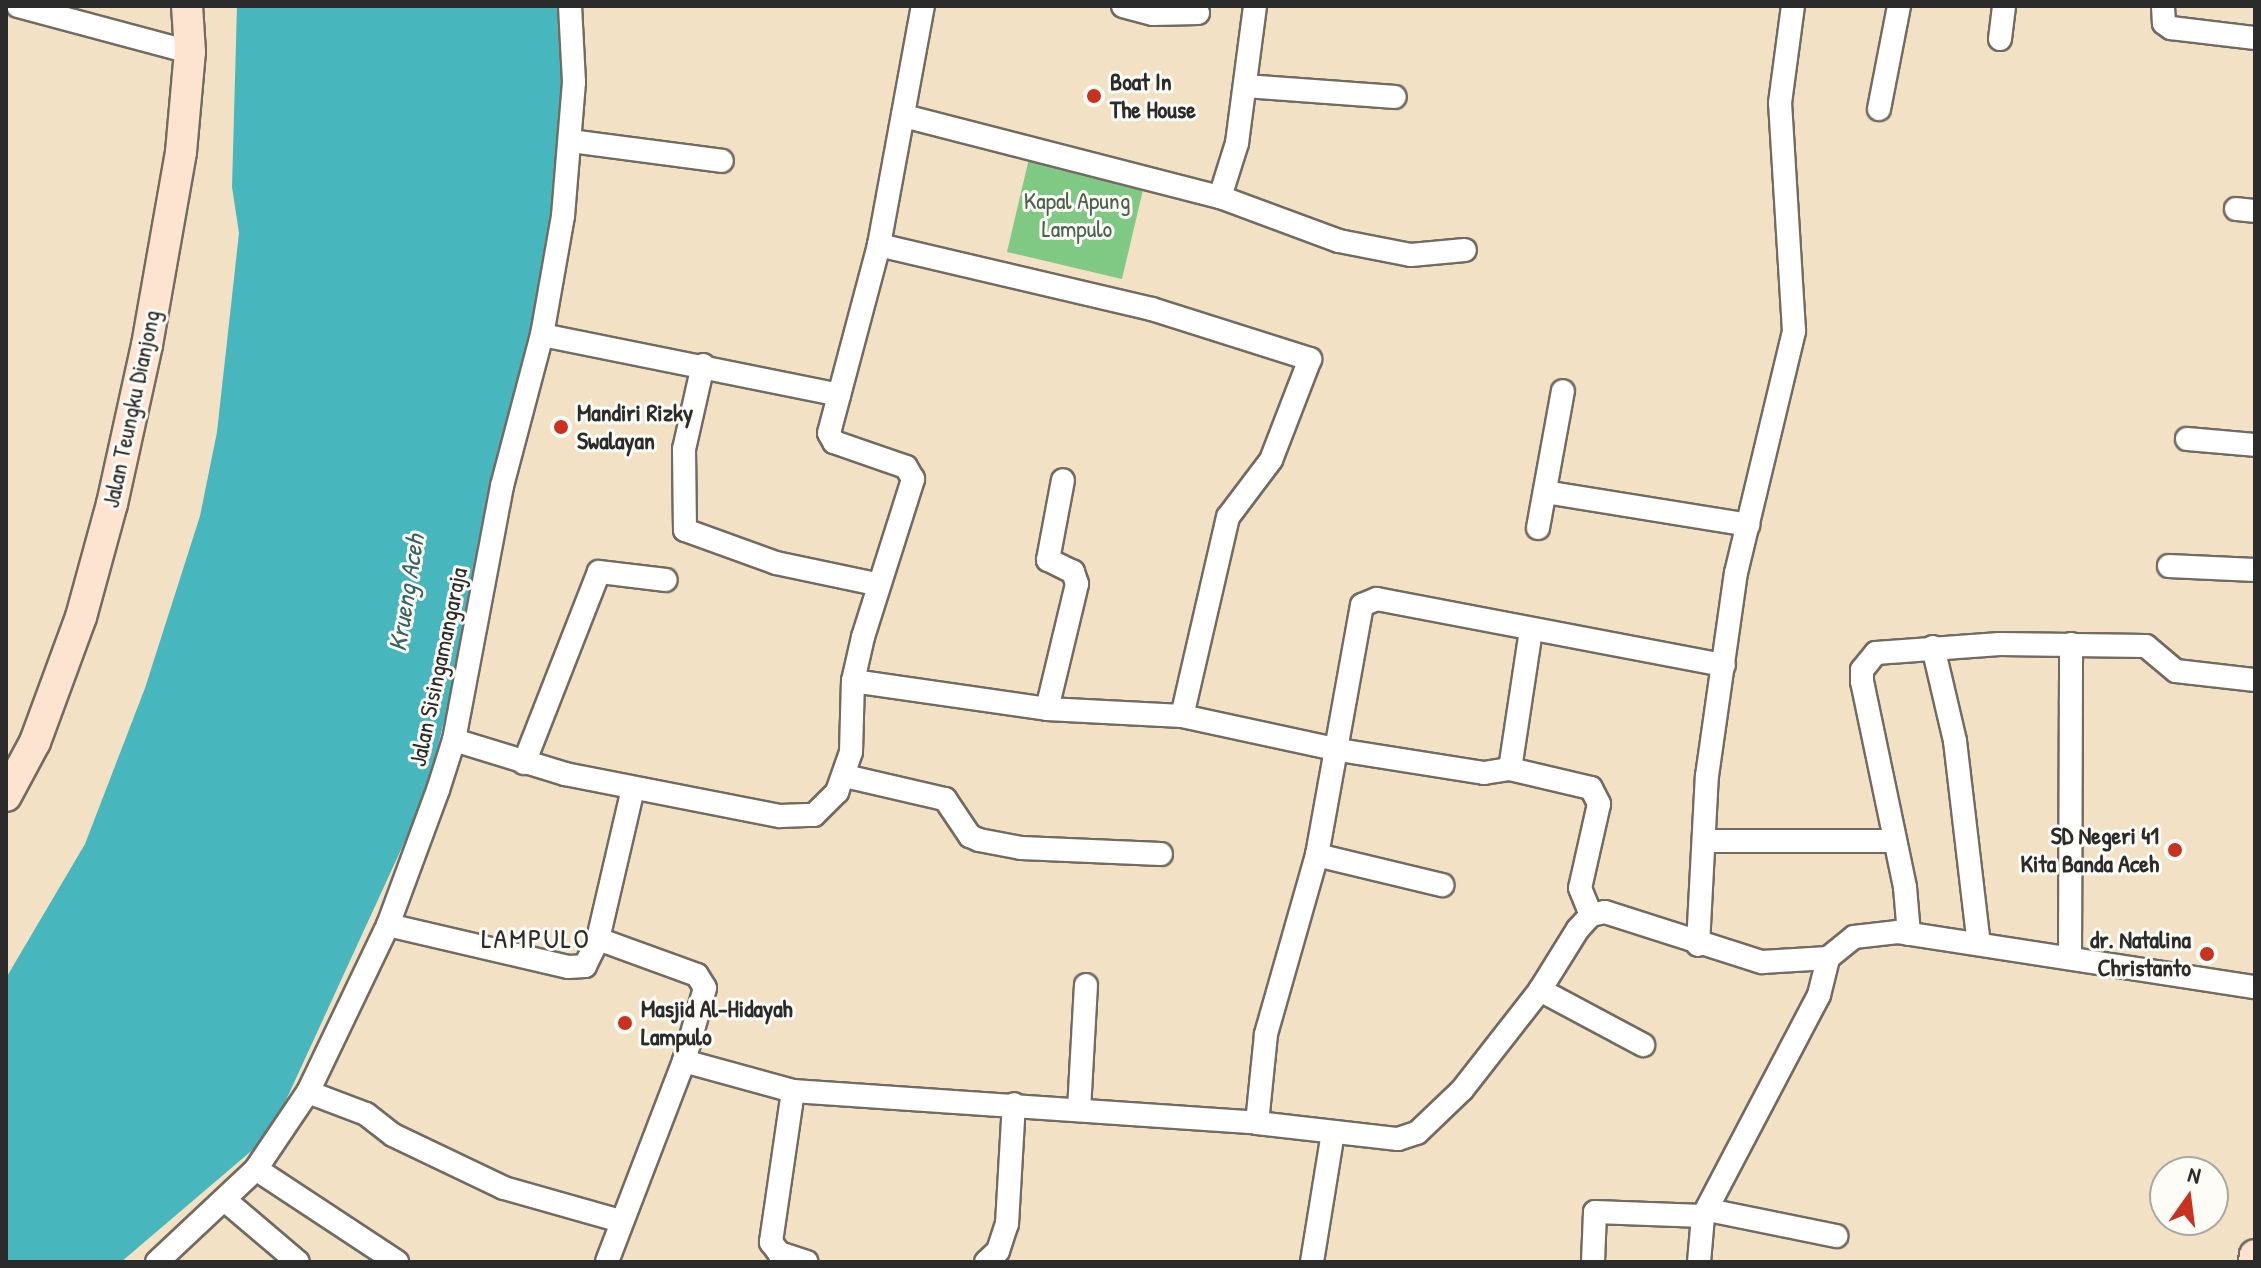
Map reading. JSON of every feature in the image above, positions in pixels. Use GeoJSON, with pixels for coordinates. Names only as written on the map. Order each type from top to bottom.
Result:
{"type":"FeatureCollection","features":[{"type":"Feature","properties":{"kind":"street"},"geometry":{"type":"LineString","coordinates":[[18,6],[190,52]]}},
{"type":"Feature","properties":{"kind":"street","name":"Jalan Teungku Dianjong"},"geometry":{"type":"LineString","coordinates":[[6,796],[35,742],[76,631],[112,504],[147,345],[181,152],[190,52],[187,6]]}},
{"type":"Feature","properties":{"kind":"street","name":"Jalan Sisingamangaraja"},"geometry":{"type":"LineString","coordinates":[[157,1262],[226,1201],[256,1169],[308,1092],[388,925],[454,740],[502,486],[542,335],[571,141],[570,6]]}},
{"type":"Feature","properties":{"kind":"street"},"geometry":{"type":"LineString","coordinates":[[454,740],[524,763],[633,789],[799,816],[825,809],[845,776],[851,752],[853,681],[876,584],[913,479],[906,467],[831,439],[839,395],[879,245],[923,6]]}},
{"type":"Feature","properties":{"kind":"street"},"geometry":{"type":"LineString","coordinates":[[1123,6],[1153,14],[1198,13]]}},
{"type":"Feature","properties":{"kind":"street"},"geometry":{"type":"LineString","coordinates":[[1220,197],[1237,143],[1255,6]]}},
{"type":"Feature","properties":{"kind":"street"},"geometry":{"type":"LineString","coordinates":[[1698,945],[1707,776],[1724,665],[1748,525],[1794,331],[1780,103],[1793,6]]}},
{"type":"Feature","properties":{"kind":"street"},"geometry":{"type":"LineString","coordinates":[[1879,109],[1899,6]]}},
{"type":"Feature","properties":{"kind":"street"},"geometry":{"type":"LineString","coordinates":[[2000,39],[2004,6]]}},
{"type":"Feature","properties":{"kind":"street"},"geometry":{"type":"LineString","coordinates":[[2163,6],[2164,23],[2171,28],[2255,38]]}},
{"type":"Feature","properties":{"kind":"street"},"geometry":{"type":"LineString","coordinates":[[1246,86],[1395,97]]}},
{"type":"Feature","properties":{"kind":"street"},"geometry":{"type":"LineString","coordinates":[[904,116],[1220,197],[1295,227],[1380,251],[1436,256],[1465,250]]}},
{"type":"Feature","properties":{"kind":"street"},"geometry":{"type":"LineString","coordinates":[[571,141],[722,161]]}},
{"type":"Feature","properties":{"kind":"street"},"geometry":{"type":"LineString","coordinates":[[879,245],[1152,309],[1310,359],[1271,460],[1228,517],[1182,716]]}},
{"type":"Feature","properties":{"kind":"street"},"geometry":{"type":"LineString","coordinates":[[542,335],[703,365],[839,395]]}},
{"type":"Feature","properties":{"kind":"street"},"geometry":{"type":"LineString","coordinates":[[703,365],[684,449],[685,530],[776,563],[876,584]]}},
{"type":"Feature","properties":{"kind":"street"},"geometry":{"type":"LineString","coordinates":[[1538,528],[1563,391]]}},
{"type":"Feature","properties":{"kind":"street"},"geometry":{"type":"LineString","coordinates":[[2187,439],[2255,445]]}},
{"type":"Feature","properties":{"kind":"street"},"geometry":{"type":"LineString","coordinates":[[1047,709],[1077,584],[1073,572],[1048,560],[1063,480]]}},
{"type":"Feature","properties":{"kind":"street"},"geometry":{"type":"LineString","coordinates":[[1545,492],[1748,525]]}},
{"type":"Feature","properties":{"kind":"street"},"geometry":{"type":"LineString","coordinates":[[2169,566],[2255,570]]}},
{"type":"Feature","properties":{"kind":"street"},"geometry":{"type":"LineString","coordinates":[[524,763],[599,572],[666,580]]}},
{"type":"Feature","properties":{"kind":"street"},"geometry":{"type":"LineString","coordinates":[[1257,1123],[1266,1034],[1317,855],[1339,750],[1357,624],[1368,600],[1724,665]]}},
{"type":"Feature","properties":{"kind":"street"},"geometry":{"type":"LineString","coordinates":[[1510,769],[1531,630]]}},
{"type":"Feature","properties":{"kind":"street"},"geometry":{"type":"LineString","coordinates":[[2070,958],[2071,644]]}},
{"type":"Feature","properties":{"kind":"street"},"geometry":{"type":"LineString","coordinates":[[1909,934],[1905,887],[1892,841],[1862,670],[1888,649],[2071,644],[2146,646],[2176,671],[2255,680]]}},
{"type":"Feature","properties":{"kind":"street"},"geometry":{"type":"LineString","coordinates":[[1933,647],[1955,741],[1979,944]]}},
{"type":"Feature","properties":{"kind":"street"},"geometry":{"type":"LineString","coordinates":[[853,681],[1047,709],[1182,716],[1339,750],[1484,773],[1510,769],[1591,788],[1598,794],[1580,888],[1591,915]]}},
{"type":"Feature","properties":{"kind":"street"},"geometry":{"type":"LineString","coordinates":[[845,776],[945,799],[970,836],[979,840],[1021,848],[1161,854]]}},
{"type":"Feature","properties":{"kind":"street"},"geometry":{"type":"LineString","coordinates":[[388,925],[578,968],[590,962],[633,789]]}},
{"type":"Feature","properties":{"kind":"street"},"geometry":{"type":"LineString","coordinates":[[1705,841],[1892,841]]}},
{"type":"Feature","properties":{"kind":"street"},"geometry":{"type":"LineString","coordinates":[[1317,855],[1442,885]]}},
{"type":"Feature","properties":{"kind":"street"},"geometry":{"type":"LineString","coordinates":[[1591,915],[1621,914],[1698,945],[1762,962],[1828,958],[1854,937],[1909,934],[2255,987]]}},
{"type":"Feature","properties":{"kind":"street"},"geometry":{"type":"LineString","coordinates":[[684,1061],[793,1091],[1257,1123],[1398,1139],[1417,1133],[1462,1090],[1540,990],[1591,915]]}},
{"type":"Feature","properties":{"kind":"street"},"geometry":{"type":"LineString","coordinates":[[598,939],[697,975],[703,982],[684,1061],[607,1262]]}},
{"type":"Feature","properties":{"kind":"street"},"geometry":{"type":"LineString","coordinates":[[1699,1262],[1706,1213],[1819,995],[1828,958]]}},
{"type":"Feature","properties":{"kind":"street"},"geometry":{"type":"LineString","coordinates":[[1079,1110],[1086,985]]}},
{"type":"Feature","properties":{"kind":"street"},"geometry":{"type":"LineString","coordinates":[[1540,990],[1643,1045]]}},
{"type":"Feature","properties":{"kind":"street"},"geometry":{"type":"LineString","coordinates":[[793,1091],[771,1242],[779,1253],[807,1262]]}},
{"type":"Feature","properties":{"kind":"street"},"geometry":{"type":"LineString","coordinates":[[308,1092],[366,1114],[393,1135],[494,1183],[621,1221]]}},
{"type":"Feature","properties":{"kind":"street"},"geometry":{"type":"LineString","coordinates":[[986,1262],[998,1251],[1007,1224],[1014,1104]]}},
{"type":"Feature","properties":{"kind":"street"},"geometry":{"type":"LineString","coordinates":[[1312,1262],[1333,1133]]}},
{"type":"Feature","properties":{"kind":"street"},"geometry":{"type":"LineString","coordinates":[[256,1169],[397,1262]]}},
{"type":"Feature","properties":{"kind":"street"},"geometry":{"type":"LineString","coordinates":[[226,1201],[298,1262]]}},
{"type":"Feature","properties":{"kind":"street"},"geometry":{"type":"LineString","coordinates":[[1593,1262],[1595,1212],[1706,1213],[1836,1236]]}},
{"type":"Feature","properties":{"kind":"street"},"geometry":{"type":"LineString","coordinates":[[2254,1262],[2255,1255]]}},
{"type":"Feature","properties":{"kind":"green space","name":"Kapal Apung Lampulo"},"geometry":{"type":"Polygon","coordinates":[[[1031,150],[1146,177],[1122,279],[1007,252],[1031,150]]]}},
{"type":"Feature","properties":{"kind":"water","name":"Krueng Aceh"},"geometry":{"type":"Polygon","coordinates":[[[237,6],[559,6],[569,108],[538,323],[427,793],[270,1135],[121,1262],[6,1262],[6,978],[85,844],[145,688],[200,516],[217,432],[239,233],[232,187],[237,6]]]}},
{"type":"Feature","properties":{"kind":"place","name":"Boat In The House"},"geometry":{"type":"Point","coordinates":[1094,96]}},
{"type":"Feature","properties":{"kind":"place","name":"Mandiri Rizky Swalayan"},"geometry":{"type":"Point","coordinates":[561,427]}},
{"type":"Feature","properties":{"kind":"place","name":"SD Negeri 41 Kita Banda Aceh"},"geometry":{"type":"Point","coordinates":[2175,850]}},
{"type":"Feature","properties":{"kind":"place","name":"dr. Natalina Christanto"},"geometry":{"type":"Point","coordinates":[2207,954]}},
{"type":"Feature","properties":{"kind":"place","name":"Masjid Al-Hidayah Lampulo"},"geometry":{"type":"Point","coordinates":[625,1023]}},
{"type":"Feature","properties":{"kind":"district","name":"LAMPULO"},"geometry":{"type":"Point","coordinates":[536,938]}}]}
